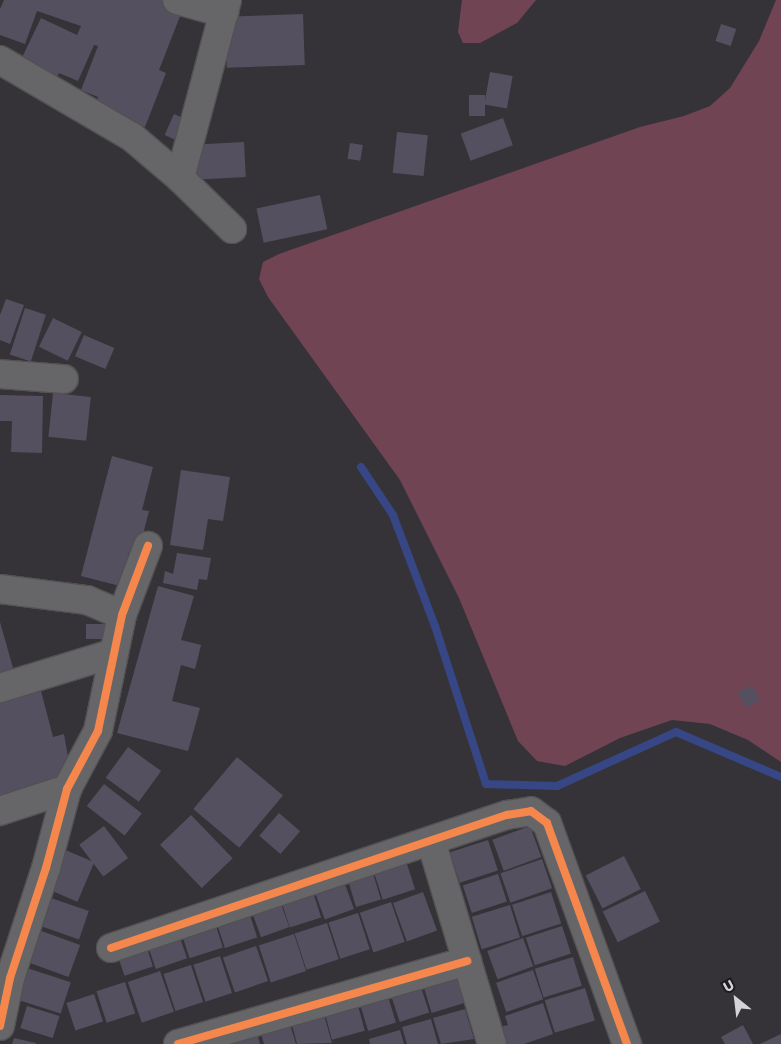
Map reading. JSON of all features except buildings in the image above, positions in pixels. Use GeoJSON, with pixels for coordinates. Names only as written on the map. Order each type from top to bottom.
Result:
{"type":"FeatureCollection","features":[{"type":"Feature","properties":{"kind":"street"},"geometry":{"type":"LineString","coordinates":[[177,0],[226,7],[180,178]]}},
{"type":"Feature","properties":{"kind":"street"},"geometry":{"type":"LineString","coordinates":[[0,60],[132,137],[180,178],[232,229]]}},
{"type":"Feature","properties":{"kind":"street"},"geometry":{"type":"LineString","coordinates":[[0,374],[64,379]]}},
{"type":"Feature","properties":{"kind":"street"},"geometry":{"type":"LineString","coordinates":[[0,1026],[10,978],[32,904],[46,868],[68,789],[98,731],[122,615],[148,546]]}},
{"type":"Feature","properties":{"kind":"street"},"geometry":{"type":"LineString","coordinates":[[0,589],[87,600],[122,615]]}},
{"type":"Feature","properties":{"kind":"street"},"geometry":{"type":"LineString","coordinates":[[0,688],[114,653]]}},
{"type":"Feature","properties":{"kind":"street"},"geometry":{"type":"LineString","coordinates":[[0,811],[68,789]]}},
{"type":"Feature","properties":{"kind":"street"},"geometry":{"type":"LineString","coordinates":[[111,948],[507,815],[531,811],[540,815],[547,823],[627,1044]]}},
{"type":"Feature","properties":{"kind":"street"},"geometry":{"type":"LineString","coordinates":[[431,841],[492,1044]]}},
{"type":"Feature","properties":{"kind":"street"},"geometry":{"type":"LineString","coordinates":[[178,1044],[467,961]]}},
{"type":"Feature","properties":{"kind":"shaded area"},"geometry":{"type":"Polygon","coordinates":[[[462,0],[536,0],[517,23],[480,43],[463,43],[458,32],[462,0]]]}},
{"type":"Feature","properties":{"kind":"shaded area"},"geometry":{"type":"Polygon","coordinates":[[[776,0],[781,0],[781,762],[748,740],[710,724],[672,720],[620,738],[565,766],[537,761],[518,741],[459,598],[400,480],[268,297],[259,279],[263,262],[279,254],[640,127],[684,116],[710,106],[730,88],[759,41],[776,0]]]}},
{"type":"Feature","properties":{"kind":"waterway"},"geometry":{"type":"LineString","coordinates":[[361,467],[393,515],[435,626],[486,784],[557,786],[676,732],[781,777]]}},
{"type":"Feature","properties":{"kind":"cycle path"},"geometry":{"type":"LineString","coordinates":[[0,1026],[10,978],[46,868],[67,789],[98,731],[122,615],[148,546]]}},
{"type":"Feature","properties":{"kind":"cycle path"},"geometry":{"type":"LineString","coordinates":[[111,948],[507,815],[531,811],[547,823],[627,1044]]}},
{"type":"Feature","properties":{"kind":"cycle path"},"geometry":{"type":"LineString","coordinates":[[178,1044],[467,961]]}}]}
